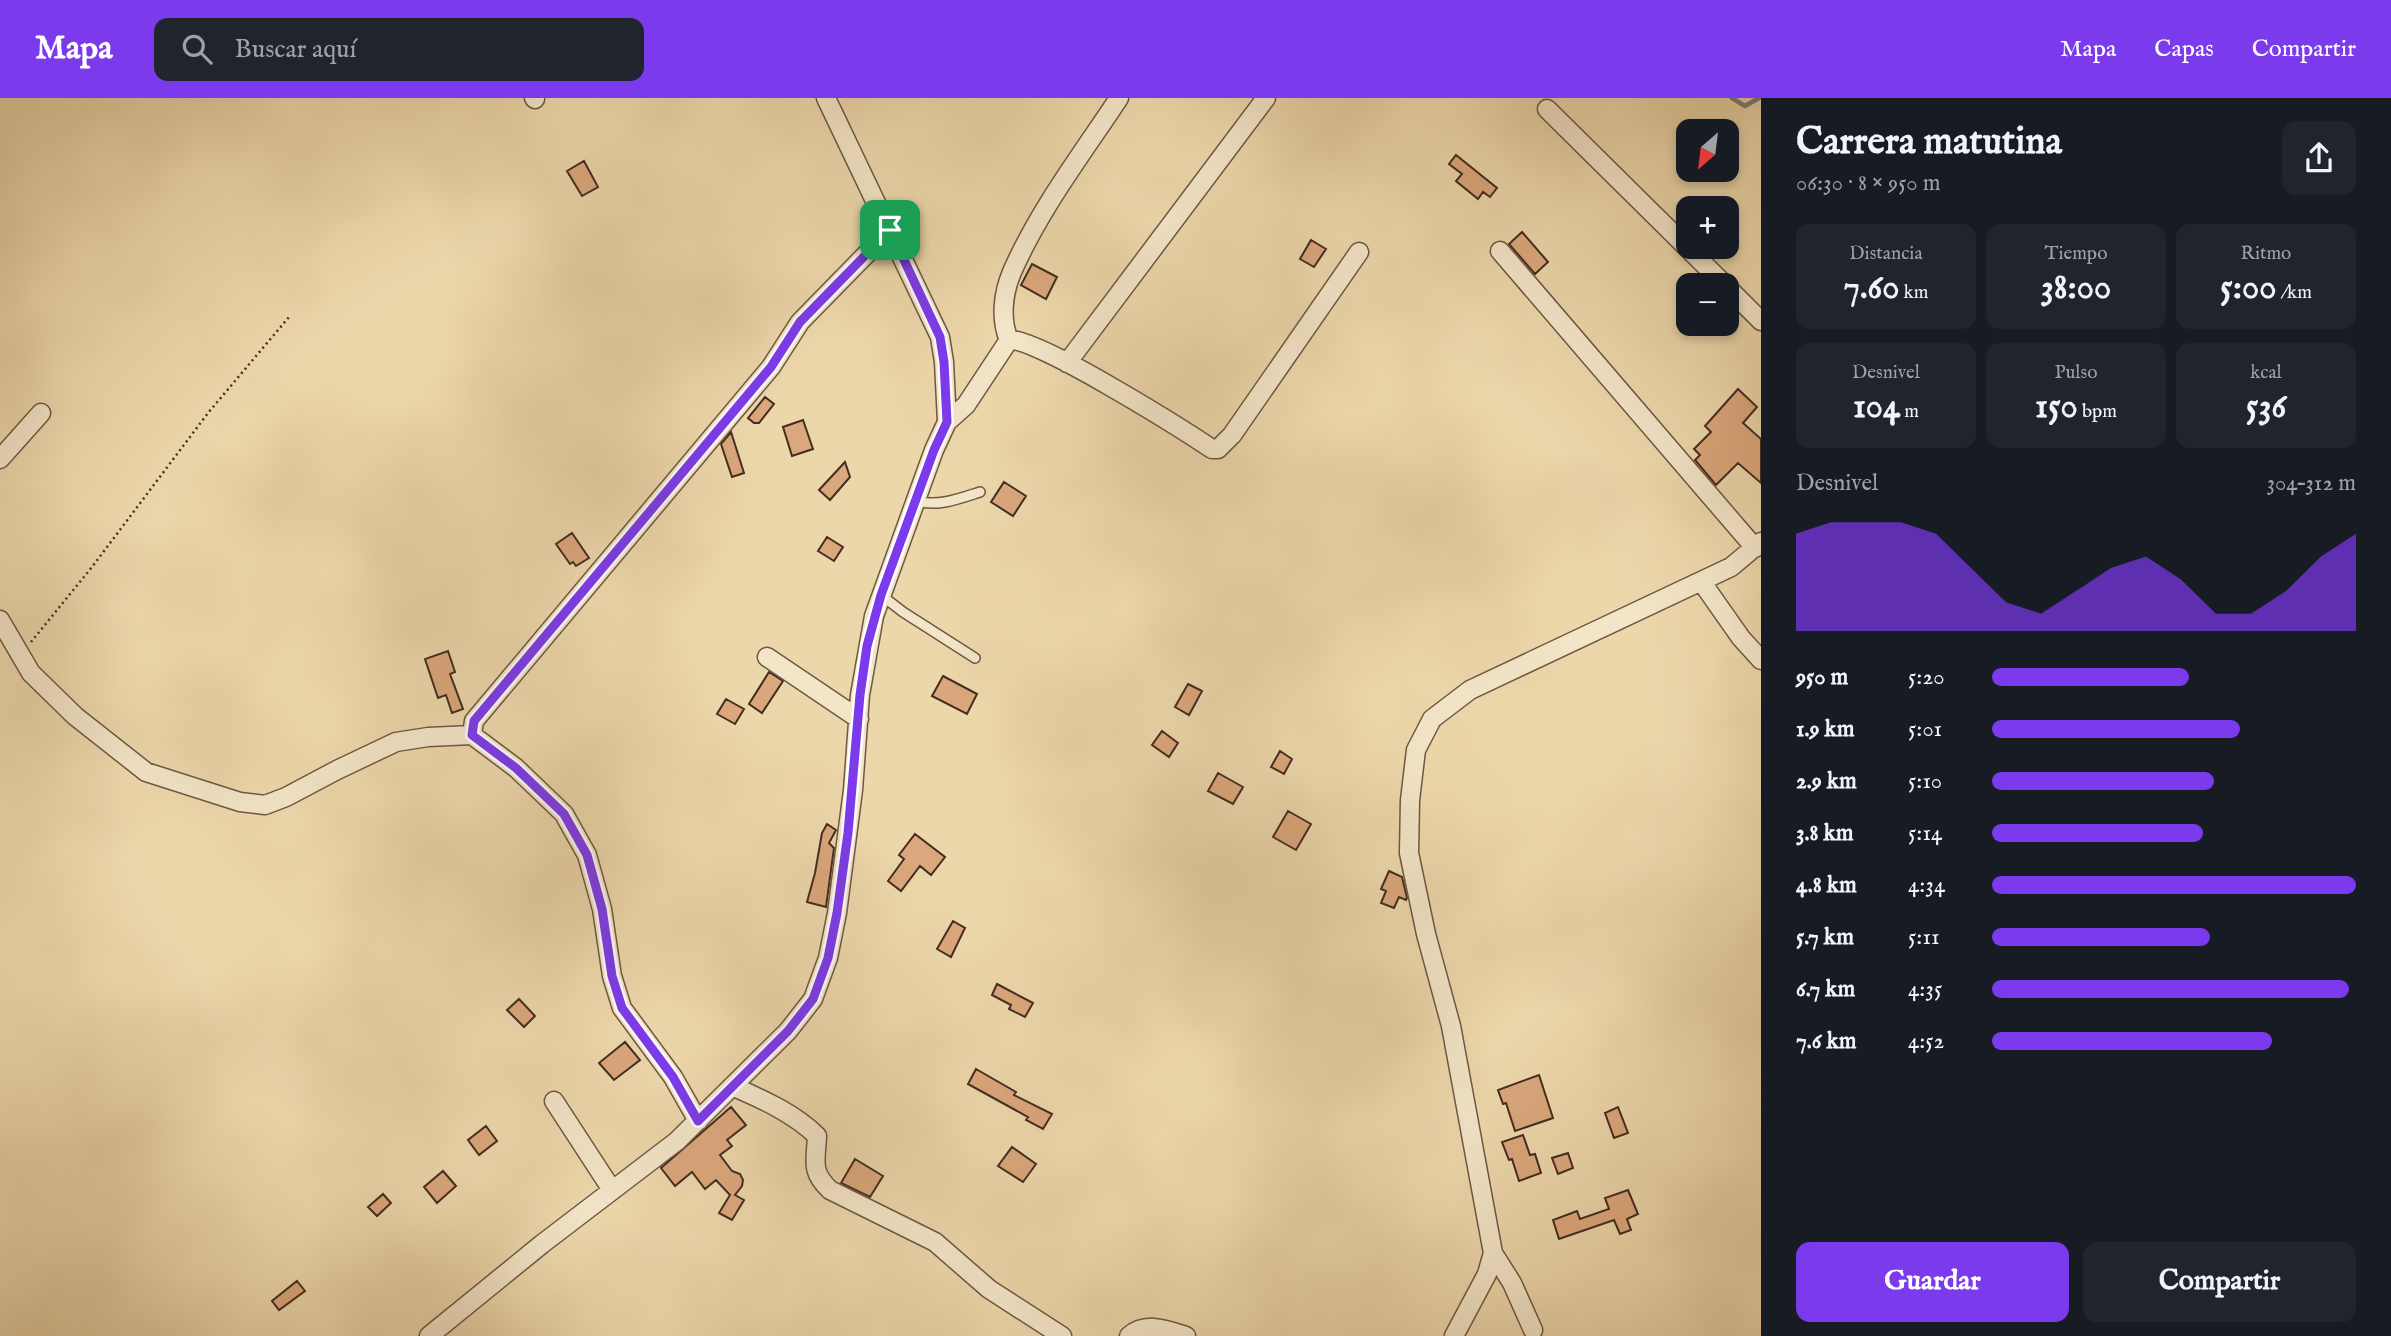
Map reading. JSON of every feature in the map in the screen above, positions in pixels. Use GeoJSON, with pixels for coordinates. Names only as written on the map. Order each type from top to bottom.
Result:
{"type":"FeatureCollection","features":[{"type":"Feature","properties":{"kind":"street"},"geometry":{"type":"LineString","coordinates":[[429,1336],[542,1244],[677,1141],[734,1087],[788,1031],[813,999],[828,958],[848,833],[867,646],[881,595],[947,422],[940,337],[826,98]]}},
{"type":"Feature","properties":{"kind":"street"},"geometry":{"type":"LineString","coordinates":[[1009,340],[1004,329],[1004,305],[1012,274],[1045,211],[1119,98]]}},
{"type":"Feature","properties":{"kind":"street"},"geometry":{"type":"LineString","coordinates":[[1067,363],[1266,98]]}},
{"type":"Feature","properties":{"kind":"street"},"geometry":{"type":"LineString","coordinates":[[1546,109],[1713,273]]}},
{"type":"Feature","properties":{"kind":"street"},"geometry":{"type":"LineString","coordinates":[[472,735],[474,721],[771,367],[800,322],[890,230]]}},
{"type":"Feature","properties":{"kind":"street"},"geometry":{"type":"LineString","coordinates":[[1500,251],[1758,545],[1731,567],[1470,690],[1432,719],[1416,750],[1410,800],[1409,853],[1426,934],[1451,1026],[1493,1253],[1512,1283],[1533,1330]]}},
{"type":"Feature","properties":{"kind":"street"},"geometry":{"type":"LineString","coordinates":[[1009,340],[1026,342],[1067,363],[1212,449],[1218,449],[1232,435],[1359,252]]}},
{"type":"Feature","properties":{"kind":"street"},"geometry":{"type":"LineString","coordinates":[[1739,299],[1761,321]]}},
{"type":"Feature","properties":{"kind":"street"},"geometry":{"type":"LineString","coordinates":[[947,422],[967,405],[1009,340]]}},
{"type":"Feature","properties":{"kind":"street"},"geometry":{"type":"LineString","coordinates":[[0,459],[41,412]]}},
{"type":"Feature","properties":{"kind":"street"},"geometry":{"type":"LineString","coordinates":[[1700,581],[1741,638],[1761,660]]}},
{"type":"Feature","properties":{"kind":"street"},"geometry":{"type":"LineString","coordinates":[[0,620],[31,673],[75,716],[146,772],[240,802],[265,805],[286,797],[396,742],[472,735],[516,768],[564,814],[587,855],[602,909],[612,976],[622,1008],[673,1077],[698,1121]]}},
{"type":"Feature","properties":{"kind":"street"},"geometry":{"type":"LineString","coordinates":[[767,657],[859,719]]}},
{"type":"Feature","properties":{"kind":"street"},"geometry":{"type":"LineString","coordinates":[[734,1087],[770,1104],[809,1128],[817,1136],[815,1170],[820,1181],[830,1190],[935,1242],[989,1289],[1062,1336]]}},
{"type":"Feature","properties":{"kind":"street"},"geometry":{"type":"LineString","coordinates":[[554,1101],[612,1190]]}},
{"type":"Feature","properties":{"kind":"street"},"geometry":{"type":"LineString","coordinates":[[1454,1336],[1487,1274],[1493,1253]]}},
{"type":"Feature","properties":{"kind":"street"},"geometry":{"type":"LineString","coordinates":[[1129,1336],[1137,1330],[1155,1327],[1186,1336]]}},
{"type":"Feature","properties":{"kind":"lane"},"geometry":{"type":"LineString","coordinates":[[915,501],[941,505],[951,499],[980,492]]}},
{"type":"Feature","properties":{"kind":"lane"},"geometry":{"type":"LineString","coordinates":[[881,595],[975,658]]}},
{"type":"Feature","properties":{"kind":"path"},"geometry":{"type":"LineString","coordinates":[[20,655],[92,566],[208,413],[289,317]]}},
{"type":"Feature","properties":{"kind":"building"},"geometry":{"type":"Polygon","coordinates":[[[1456,155],[1497,188],[1490,197],[1483,192],[1478,199],[1456,181],[1462,174],[1449,164],[1456,155]]]}},
{"type":"Feature","properties":{"kind":"building"},"geometry":{"type":"Polygon","coordinates":[[[584,161],[598,187],[582,196],[567,171],[584,161]]]}},
{"type":"Feature","properties":{"kind":"building"},"geometry":{"type":"Polygon","coordinates":[[[1522,232],[1548,262],[1535,274],[1509,244],[1522,232]]]}},
{"type":"Feature","properties":{"kind":"building"},"geometry":{"type":"Polygon","coordinates":[[[1311,240],[1326,249],[1314,267],[1300,259],[1311,240]]]}},
{"type":"Feature","properties":{"kind":"building"},"geometry":{"type":"Polygon","coordinates":[[[1032,264],[1057,277],[1046,299],[1021,285],[1032,264]]]}},
{"type":"Feature","properties":{"kind":"building"},"geometry":{"type":"Polygon","coordinates":[[[1738,389],[1757,407],[1743,423],[1761,439],[1761,483],[1738,463],[1716,485],[1695,460],[1700,455],[1694,449],[1711,432],[1705,426],[1738,389]]]}},
{"type":"Feature","properties":{"kind":"building"},"geometry":{"type":"Polygon","coordinates":[[[765,397],[774,404],[759,423],[754,423],[748,418],[765,397]]]}},
{"type":"Feature","properties":{"kind":"building"},"geometry":{"type":"Polygon","coordinates":[[[803,420],[813,449],[792,456],[783,427],[803,420]]]}},
{"type":"Feature","properties":{"kind":"building"},"geometry":{"type":"Polygon","coordinates":[[[731,432],[744,473],[732,477],[721,444],[731,432]]]}},
{"type":"Feature","properties":{"kind":"building"},"geometry":{"type":"Polygon","coordinates":[[[845,462],[850,477],[830,500],[819,490],[845,462]]]}},
{"type":"Feature","properties":{"kind":"building"},"geometry":{"type":"Polygon","coordinates":[[[1004,482],[1026,496],[1013,516],[991,502],[1004,482]]]}},
{"type":"Feature","properties":{"kind":"building"},"geometry":{"type":"Polygon","coordinates":[[[572,533],[589,558],[576,566],[573,562],[570,564],[556,544],[572,533]]]}},
{"type":"Feature","properties":{"kind":"building"},"geometry":{"type":"Polygon","coordinates":[[[827,537],[843,547],[834,561],[818,551],[827,537]]]}},
{"type":"Feature","properties":{"kind":"building"},"geometry":{"type":"Polygon","coordinates":[[[448,651],[455,672],[450,674],[463,709],[452,713],[446,695],[438,698],[425,659],[448,651]]]}},
{"type":"Feature","properties":{"kind":"building"},"geometry":{"type":"Polygon","coordinates":[[[769,672],[783,681],[762,713],[749,704],[769,672]]]}},
{"type":"Feature","properties":{"kind":"building"},"geometry":{"type":"Polygon","coordinates":[[[943,676],[977,694],[967,714],[932,696],[943,676]]]}},
{"type":"Feature","properties":{"kind":"building"},"geometry":{"type":"Polygon","coordinates":[[[1188,684],[1202,691],[1189,715],[1175,707],[1188,684]]]}},
{"type":"Feature","properties":{"kind":"building"},"geometry":{"type":"Polygon","coordinates":[[[726,699],[744,709],[735,724],[717,714],[726,699]]]}},
{"type":"Feature","properties":{"kind":"building"},"geometry":{"type":"Polygon","coordinates":[[[1162,731],[1178,743],[1169,757],[1152,745],[1162,731]]]}},
{"type":"Feature","properties":{"kind":"building"},"geometry":{"type":"Polygon","coordinates":[[[1280,751],[1292,759],[1284,774],[1271,767],[1280,751]]]}},
{"type":"Feature","properties":{"kind":"building"},"geometry":{"type":"Polygon","coordinates":[[[1218,773],[1243,787],[1233,804],[1208,791],[1218,773]]]}},
{"type":"Feature","properties":{"kind":"building"},"geometry":{"type":"Polygon","coordinates":[[[1288,811],[1311,824],[1296,850],[1273,837],[1288,811]]]}},
{"type":"Feature","properties":{"kind":"building"},"geometry":{"type":"Polygon","coordinates":[[[827,824],[836,830],[829,843],[834,848],[826,907],[807,902],[822,833],[827,824]]]}},
{"type":"Feature","properties":{"kind":"building"},"geometry":{"type":"Polygon","coordinates":[[[915,834],[945,857],[931,875],[920,866],[901,891],[888,881],[904,859],[899,855],[915,834]]]}},
{"type":"Feature","properties":{"kind":"building"},"geometry":{"type":"Polygon","coordinates":[[[1389,871],[1402,877],[1407,898],[1406,900],[1399,897],[1394,908],[1381,903],[1386,891],[1381,889],[1389,871]]]}},
{"type":"Feature","properties":{"kind":"building"},"geometry":{"type":"Polygon","coordinates":[[[953,921],[965,928],[951,957],[937,949],[953,921]]]}},
{"type":"Feature","properties":{"kind":"building"},"geometry":{"type":"Polygon","coordinates":[[[997,984],[1033,1003],[1025,1017],[1009,1009],[1011,1005],[992,995],[997,984]]]}},
{"type":"Feature","properties":{"kind":"building"},"geometry":{"type":"Polygon","coordinates":[[[519,999],[535,1016],[524,1027],[507,1010],[519,999]]]}},
{"type":"Feature","properties":{"kind":"building"},"geometry":{"type":"Polygon","coordinates":[[[625,1042],[640,1060],[614,1080],[599,1063],[625,1042]]]}},
{"type":"Feature","properties":{"kind":"building"},"geometry":{"type":"Polygon","coordinates":[[[976,1069],[1016,1092],[1014,1095],[1052,1114],[1043,1129],[1026,1120],[1028,1117],[968,1084],[976,1069]]]}},
{"type":"Feature","properties":{"kind":"building"},"geometry":{"type":"Polygon","coordinates":[[[1539,1075],[1553,1118],[1515,1131],[1506,1103],[1503,1104],[1498,1090],[1539,1075]]]}},
{"type":"Feature","properties":{"kind":"building"},"geometry":{"type":"Polygon","coordinates":[[[731,1107],[746,1125],[727,1140],[732,1146],[720,1155],[743,1180],[735,1195],[744,1200],[732,1220],[719,1213],[730,1195],[716,1180],[705,1189],[692,1172],[675,1186],[661,1168],[731,1107]]]}},
{"type":"Feature","properties":{"kind":"building"},"geometry":{"type":"Polygon","coordinates":[[[1618,1107],[1628,1133],[1614,1138],[1605,1113],[1618,1107]]]}},
{"type":"Feature","properties":{"kind":"building"},"geometry":{"type":"Polygon","coordinates":[[[486,1126],[497,1141],[479,1155],[468,1140],[486,1126]]]}},
{"type":"Feature","properties":{"kind":"building"},"geometry":{"type":"Polygon","coordinates":[[[1523,1135],[1530,1155],[1535,1154],[1541,1173],[1519,1181],[1512,1159],[1509,1160],[1502,1142],[1523,1135]]]}},
{"type":"Feature","properties":{"kind":"building"},"geometry":{"type":"Polygon","coordinates":[[[1012,1147],[1036,1164],[1023,1182],[998,1166],[1012,1147]]]}},
{"type":"Feature","properties":{"kind":"building"},"geometry":{"type":"Polygon","coordinates":[[[1568,1153],[1573,1168],[1558,1174],[1552,1158],[1568,1153]]]}},
{"type":"Feature","properties":{"kind":"building"},"geometry":{"type":"Polygon","coordinates":[[[855,1159],[883,1176],[870,1197],[841,1183],[855,1159]]]}},
{"type":"Feature","properties":{"kind":"building"},"geometry":{"type":"Polygon","coordinates":[[[443,1171],[456,1186],[437,1203],[424,1187],[443,1171]]]}},
{"type":"Feature","properties":{"kind":"building"},"geometry":{"type":"Polygon","coordinates":[[[1628,1190],[1638,1214],[1627,1219],[1631,1230],[1620,1234],[1614,1220],[1559,1239],[1553,1220],[1577,1211],[1580,1219],[1609,1209],[1605,1198],[1628,1190]]]}},
{"type":"Feature","properties":{"kind":"building"},"geometry":{"type":"Polygon","coordinates":[[[383,1194],[391,1203],[377,1216],[368,1207],[383,1194]]]}},
{"type":"Feature","properties":{"kind":"building"},"geometry":{"type":"Polygon","coordinates":[[[297,1281],[305,1291],[279,1310],[272,1301],[297,1281]]]}},
{"type":"Feature","properties":{"kind":"waterway"},"geometry":{"type":"LineString","coordinates":[[1732,98],[1745,106],[1759,98]]}},
{"type":"Feature","properties":{"kind":"route"},"geometry":{"type":"LineString","coordinates":[[890,230],[940,337],[946,382],[947,422],[934,450],[881,595],[867,646],[848,833],[828,958],[813,999],[788,1031],[698,1121],[673,1077],[622,1008],[612,976],[602,909],[587,855],[564,814],[516,768],[472,735],[474,721],[771,367],[800,322],[890,230]]}}]}
